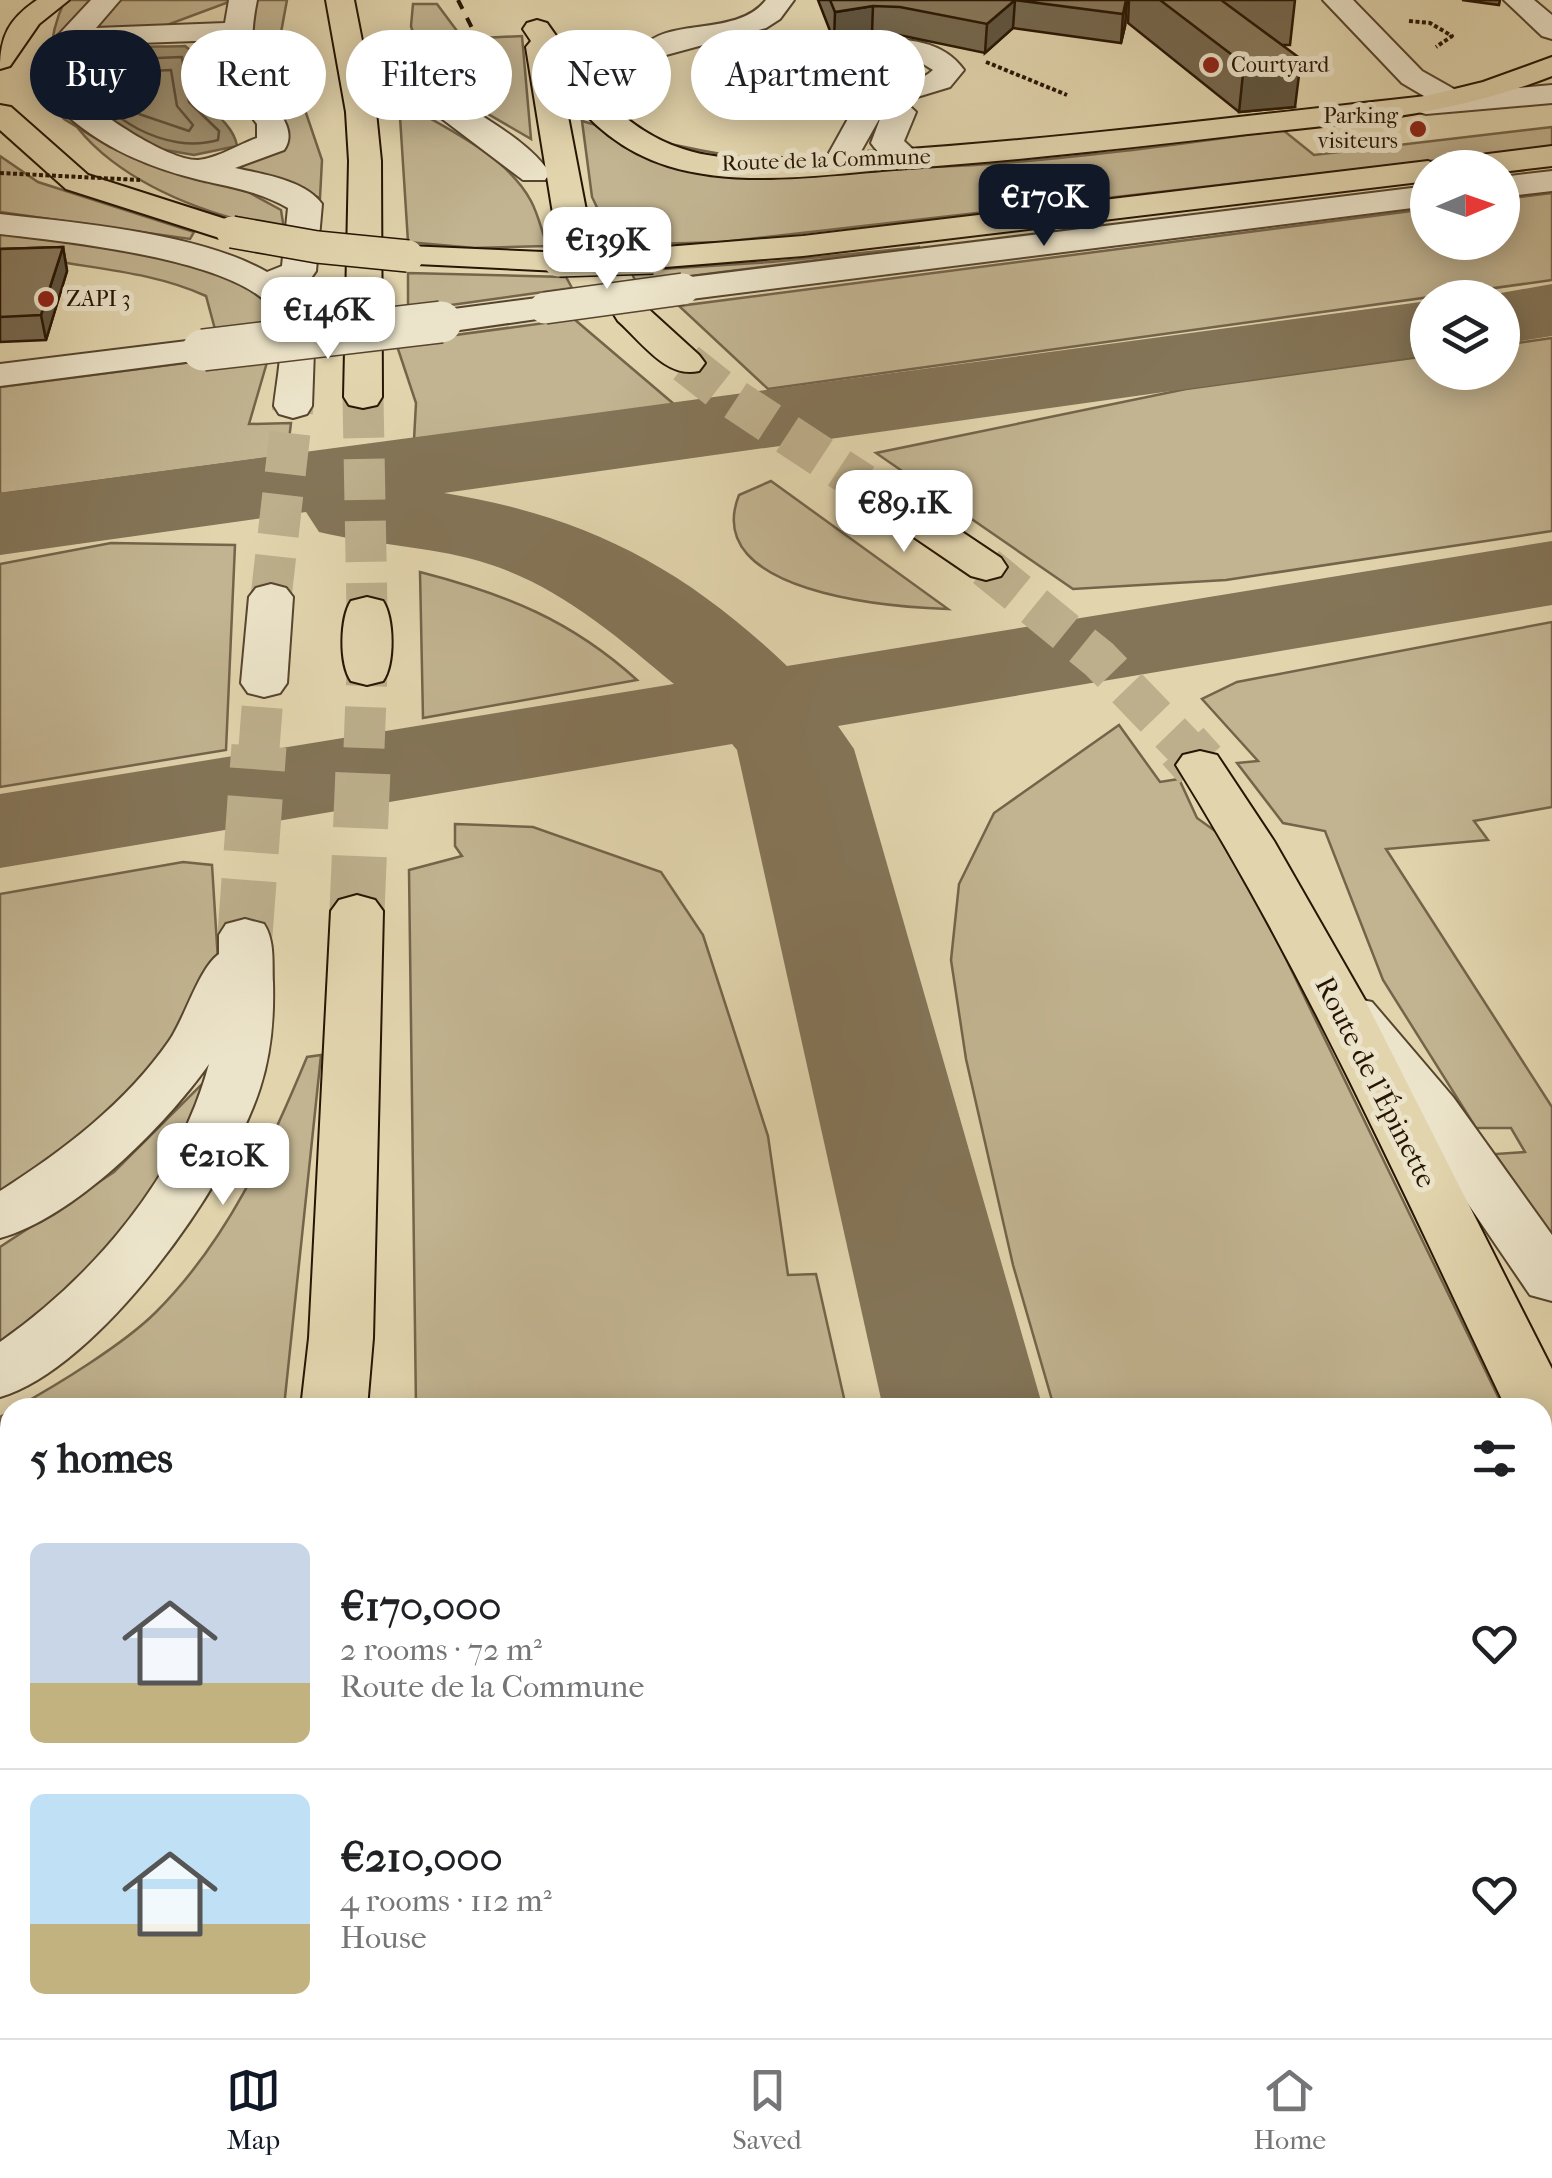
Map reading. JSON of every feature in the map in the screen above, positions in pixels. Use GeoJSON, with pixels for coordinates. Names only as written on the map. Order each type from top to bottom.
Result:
{"type":"FeatureCollection","features":[{"type":"Feature","properties":{"kind":"main road"},"geometry":{"type":"LineString","coordinates":[[0,60],[29,18],[55,0]]}},
{"type":"Feature","properties":{"kind":"main road"},"geometry":{"type":"LineString","coordinates":[[340,0],[342,39],[362,124],[368,278],[364,397]]}},
{"type":"Feature","properties":{"kind":"main road"},"geometry":{"type":"LineString","coordinates":[[535,14],[572,226],[569,254]]}},
{"type":"Feature","properties":{"kind":"main road","name":"Route de la Commune"},"geometry":{"type":"LineString","coordinates":[[535,14],[593,108],[647,148],[720,166],[906,158],[1123,141],[1439,102],[1552,66]]}},
{"type":"Feature","properties":{"kind":"main road"},"geometry":{"type":"LineString","coordinates":[[0,114],[77,182],[232,232],[317,248],[408,256],[569,254],[653,258],[803,246],[1410,173]]}},
{"type":"Feature","properties":{"kind":"main road"},"geometry":{"type":"LineString","coordinates":[[1520,160],[1552,156]]}},
{"type":"Feature","properties":{"kind":"main road"},"geometry":{"type":"LineString","coordinates":[[631,313],[686,363]]}},
{"type":"Feature","properties":{"kind":"main road"},"geometry":{"type":"LineString","coordinates":[[863,484],[986,567]]}},
{"type":"Feature","properties":{"kind":"main road"},"geometry":{"type":"LineString","coordinates":[[367,610],[367,671]]}},
{"type":"Feature","properties":{"kind":"main road","name":"Route de l'Épinette"},"geometry":{"type":"LineString","coordinates":[[1200,765],[1258,852],[1328,985],[1533,1398]]}},
{"type":"Feature","properties":{"kind":"main road"},"geometry":{"type":"LineString","coordinates":[[335,1398],[341,1338],[357,911]]}},
{"type":"Feature","properties":{"kind":"main road"},"geometry":{"type":"LineString","coordinates":[[341,1338],[362,1398]]}},
{"type":"Feature","properties":{"kind":"street"},"geometry":{"type":"LineString","coordinates":[[78,30],[106,0]]}},
{"type":"Feature","properties":{"kind":"street"},"geometry":{"type":"LineString","coordinates":[[236,30],[243,0]]}},
{"type":"Feature","properties":{"kind":"street"},"geometry":{"type":"LineString","coordinates":[[671,45],[748,24],[766,16],[780,0]]}},
{"type":"Feature","properties":{"kind":"street"},"geometry":{"type":"LineString","coordinates":[[1338,0],[1439,102],[1552,94]]}},
{"type":"Feature","properties":{"kind":"street"},"geometry":{"type":"LineString","coordinates":[[1518,0],[1552,30]]}},
{"type":"Feature","properties":{"kind":"street"},"geometry":{"type":"LineString","coordinates":[[840,162],[873,103],[901,112],[886,143],[906,158]]}},
{"type":"Feature","properties":{"kind":"street"},"geometry":{"type":"LineString","coordinates":[[93,120],[134,150],[281,188],[305,204],[300,270],[266,285]]}},
{"type":"Feature","properties":{"kind":"street"},"geometry":{"type":"LineString","coordinates":[[200,170],[273,143],[270,120]]}},
{"type":"Feature","properties":{"kind":"street"},"geometry":{"type":"LineString","coordinates":[[469,120],[504,143],[534,173]]}},
{"type":"Feature","properties":{"kind":"street"},"geometry":{"type":"LineString","coordinates":[[1520,185],[1552,181]]}},
{"type":"Feature","properties":{"kind":"street"},"geometry":{"type":"LineString","coordinates":[[0,376],[1410,198]]}},
{"type":"Feature","properties":{"kind":"street"},"geometry":{"type":"LineString","coordinates":[[5,224],[150,247],[239,268],[279,292],[296,316],[293,406]]}},
{"type":"Feature","properties":{"kind":"street"},"geometry":{"type":"LineString","coordinates":[[264,683],[271,597]]}},
{"type":"Feature","properties":{"kind":"street"},"geometry":{"type":"LineString","coordinates":[[0,1218],[48,1189],[131,1122],[190,1057],[218,1011],[245,935],[243,1041],[222,1118],[191,1176],[122,1266],[28,1356],[0,1374]]}},
{"type":"Feature","properties":{"kind":"street"},"geometry":{"type":"LineString","coordinates":[[1328,985],[1433,1110],[1552,1280]]}},
{"type":"Feature","properties":{"kind":"path"},"geometry":{"type":"LineString","coordinates":[[985,61],[1067,96]]}},
{"type":"Feature","properties":{"kind":"path"},"geometry":{"type":"LineString","coordinates":[[0,172],[140,180]]}},
{"type":"Feature","properties":{"kind":"shaded area"},"geometry":{"type":"Polygon","coordinates":[[[65,0],[97,0],[69,30],[57,30],[65,0]]]}},
{"type":"Feature","properties":{"kind":"shaded area"},"geometry":{"type":"Polygon","coordinates":[[[114,0],[234,0],[159,28],[95,29],[114,0]]]}},
{"type":"Feature","properties":{"kind":"shaded area"},"geometry":{"type":"Polygon","coordinates":[[[250,0],[287,0],[281,30],[248,30],[250,0]]]}},
{"type":"Feature","properties":{"kind":"shaded area"},"geometry":{"type":"Polygon","coordinates":[[[413,4],[437,4],[456,30],[412,30],[413,4]]]}},
{"type":"Feature","properties":{"kind":"shaded area"},"geometry":{"type":"Polygon","coordinates":[[[522,36],[531,139],[498,120],[512,120],[512,37],[522,36]]]}},
{"type":"Feature","properties":{"kind":"shaded area"},"geometry":{"type":"Polygon","coordinates":[[[259,120],[308,120],[322,160],[320,198],[233,168],[264,152],[259,120]]]}},
{"type":"Feature","properties":{"kind":"shaded area"},"geometry":{"type":"Polygon","coordinates":[[[400,120],[432,120],[490,156],[520,184],[538,217],[547,246],[474,248],[408,242],[400,120]]]}},
{"type":"Feature","properties":{"kind":"shaded area"},"geometry":{"type":"Polygon","coordinates":[[[582,121],[720,154],[767,161],[895,168],[1025,161],[1283,130],[1314,155],[1552,127],[1552,147],[1410,150],[1410,163],[723,242],[615,245],[592,197],[582,121]]]}},
{"type":"Feature","properties":{"kind":"shaded area"},"geometry":{"type":"Polygon","coordinates":[[[78,127],[110,147],[248,192],[281,210],[284,229],[197,207],[152,187],[112,161],[78,127]]]}},
{"type":"Feature","properties":{"kind":"shaded area"},"geometry":{"type":"Polygon","coordinates":[[[0,156],[38,182],[194,232],[190,239],[0,212],[0,156]]]}},
{"type":"Feature","properties":{"kind":"shaded area"},"geometry":{"type":"Polygon","coordinates":[[[1552,193],[1552,280],[1520,284],[1520,280],[1410,280],[1410,300],[768,389],[679,306],[1410,211],[1410,260],[1520,260],[1520,197],[1552,193]]]}},
{"type":"Feature","properties":{"kind":"shaded area"},"geometry":{"type":"Polygon","coordinates":[[[0,230],[142,252],[215,271],[245,285],[268,303],[268,327],[216,333],[206,296],[130,273],[0,249],[0,230]]]}},
{"type":"Feature","properties":{"kind":"shaded area"},"geometry":{"type":"Polygon","coordinates":[[[920,247],[636,283],[631,271],[771,262],[920,247]]]}},
{"type":"Feature","properties":{"kind":"shaded area"},"geometry":{"type":"Polygon","coordinates":[[[408,273],[566,277],[572,288],[408,311],[408,273]]]}},
{"type":"Feature","properties":{"kind":"shaded area"},"geometry":{"type":"Polygon","coordinates":[[[574,319],[675,405],[414,440],[416,403],[396,343],[574,319]]]}},
{"type":"Feature","properties":{"kind":"shaded area"},"geometry":{"type":"Polygon","coordinates":[[[1552,338],[1552,531],[1226,580],[1073,589],[876,453],[1186,389],[1410,358],[1410,390],[1520,390],[1520,343],[1552,338]]]}},
{"type":"Feature","properties":{"kind":"shaded area"},"geometry":{"type":"Polygon","coordinates":[[[270,352],[249,424],[291,423],[287,456],[0,494],[0,387],[270,352]]]}},
{"type":"Feature","properties":{"kind":"shaded area"},"geometry":{"type":"Polygon","coordinates":[[[771,481],[948,609],[846,598],[773,574],[747,554],[734,528],[739,495],[771,481]]]}},
{"type":"Feature","properties":{"kind":"shaded area"},"geometry":{"type":"Polygon","coordinates":[[[111,543],[235,545],[226,750],[0,787],[0,564],[111,543]]]}},
{"type":"Feature","properties":{"kind":"shaded area"},"geometry":{"type":"Polygon","coordinates":[[[420,572],[536,612],[587,641],[637,680],[423,718],[420,572]]]}},
{"type":"Feature","properties":{"kind":"shaded area"},"geometry":{"type":"Polygon","coordinates":[[[1552,622],[1552,807],[1474,821],[1488,840],[1386,849],[1552,1107],[1552,1237],[1495,1154],[1525,1152],[1511,1128],[1476,1128],[1383,980],[1325,831],[1283,823],[1237,763],[1258,761],[1202,699],[1237,682],[1552,622]]]}},
{"type":"Feature","properties":{"kind":"shaded area"},"geometry":{"type":"Polygon","coordinates":[[[1119,725],[1160,782],[1179,779],[1197,818],[1229,841],[1499,1398],[1051,1398],[1013,1265],[966,1059],[951,960],[959,884],[994,813],[1119,725]]]}},
{"type":"Feature","properties":{"kind":"shaded area"},"geometry":{"type":"Polygon","coordinates":[[[455,824],[533,827],[661,872],[703,935],[768,1136],[788,1275],[816,1274],[844,1398],[416,1398],[409,870],[462,856],[455,846],[455,824]]]}},
{"type":"Feature","properties":{"kind":"shaded area"},"geometry":{"type":"Polygon","coordinates":[[[183,862],[212,865],[218,961],[181,1040],[97,1134],[0,1196],[0,894],[183,862]]]}},
{"type":"Feature","properties":{"kind":"shaded area"},"geometry":{"type":"Polygon","coordinates":[[[321,1055],[285,1398],[32,1398],[126,1337],[181,1284],[244,1192],[307,1057],[321,1055]]]}},
{"type":"Feature","properties":{"kind":"shaded area"},"geometry":{"type":"Polygon","coordinates":[[[216,1070],[208,1108],[114,1255],[0,1344],[0,1247],[114,1172],[216,1070]]]}},
{"type":"Feature","properties":{"kind":"water"},"geometry":{"type":"Polygon","coordinates":[[[161,46],[181,46],[181,120],[222,120],[237,146],[194,155],[154,148],[109,120],[161,120],[161,46]]]}},
{"type":"Feature","properties":{"kind":"building"},"geometry":{"type":"Polygon","coordinates":[[[830,0],[1015,0],[987,24],[900,7],[873,6],[835,12],[830,0]]]}},
{"type":"Feature","properties":{"kind":"building"},"geometry":{"type":"Polygon","coordinates":[[[1015,0],[1126,0],[1123,14],[1015,0]]]}},
{"type":"Feature","properties":{"kind":"building"},"geometry":{"type":"Polygon","coordinates":[[[1160,0],[1221,0],[1301,59],[1244,64],[1160,0]]]}},
{"type":"Feature","properties":{"kind":"building"},"geometry":{"type":"Polygon","coordinates":[[[63,247],[41,315],[0,317],[0,249],[63,247]]]}},
{"type":"Feature","properties":{"kind":"taxiway"},"geometry":{"type":"LineString","coordinates":[[1520,314],[1552,310]]}},
{"type":"Feature","properties":{"kind":"taxiway"},"geometry":{"type":"LineString","coordinates":[[0,524],[1410,330]]}},
{"type":"Feature","properties":{"kind":"taxiway"},"geometry":{"type":"LineString","coordinates":[[355,510],[483,531],[575,561],[632,596],[727,672],[760,705]]}},
{"type":"Feature","properties":{"kind":"taxiway"},"geometry":{"type":"LineString","coordinates":[[760,705],[1552,573]]}},
{"type":"Feature","properties":{"kind":"taxiway"},"geometry":{"type":"LineString","coordinates":[[0,831],[760,705]]}},
{"type":"Feature","properties":{"kind":"taxiway"},"geometry":{"type":"LineString","coordinates":[[760,705],[795,749],[960,1398]]}},
{"type":"Feature","properties":{"kind":"tunnel"},"geometry":{"type":"LineString","coordinates":[[686,363],[723,392],[863,484]]}},
{"type":"Feature","properties":{"kind":"tunnel"},"geometry":{"type":"LineString","coordinates":[[363,397],[367,610]]}},
{"type":"Feature","properties":{"kind":"tunnel"},"geometry":{"type":"LineString","coordinates":[[271,597],[293,406]]}},
{"type":"Feature","properties":{"kind":"tunnel"},"geometry":{"type":"LineString","coordinates":[[986,567],[1099,659],[1185,748]]}},
{"type":"Feature","properties":{"kind":"tunnel"},"geometry":{"type":"LineString","coordinates":[[364,748],[367,671]]}},
{"type":"Feature","properties":{"kind":"tunnel"},"geometry":{"type":"LineString","coordinates":[[259,748],[264,683]]}},
{"type":"Feature","properties":{"kind":"tunnel"},"geometry":{"type":"LineString","coordinates":[[245,935],[259,746]]}},
{"type":"Feature","properties":{"kind":"tunnel"},"geometry":{"type":"LineString","coordinates":[[357,911],[364,746]]}},
{"type":"Feature","properties":{"kind":"tunnel"},"geometry":{"type":"LineString","coordinates":[[1183,746],[1200,765]]}},
{"type":"Feature","properties":{"kind":"railway"},"geometry":{"type":"LineString","coordinates":[[458,0],[473,30]]}},
{"type":"Feature","properties":{"kind":"place","name":"Courtyard"},"geometry":{"type":"Point","coordinates":[1211,65]}},
{"type":"Feature","properties":{"kind":"place","name":"Parking visiteurs"},"geometry":{"type":"Point","coordinates":[1418,129]}},
{"type":"Feature","properties":{"kind":"place","name":"ZAPI 3"},"geometry":{"type":"Point","coordinates":[46,299]}}]}
